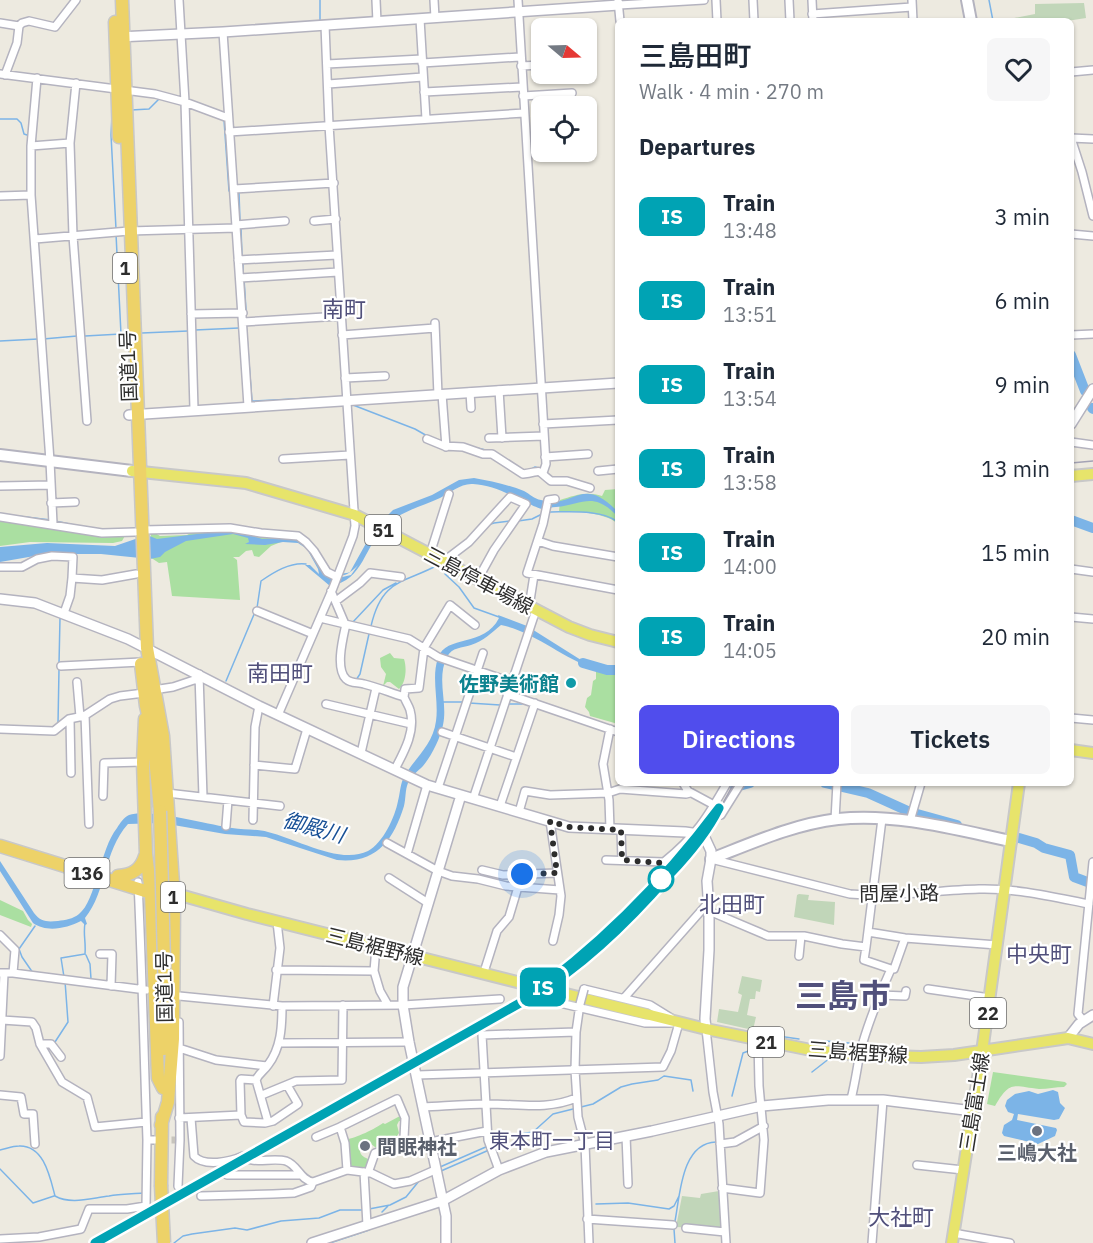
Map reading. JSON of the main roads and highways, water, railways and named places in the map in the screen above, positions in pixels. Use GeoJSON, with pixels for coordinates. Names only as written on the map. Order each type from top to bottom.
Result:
{"type":"FeatureCollection","features":[{"type":"Feature","properties":{"kind":"highway","name":"国道1号"},"geometry":{"type":"LineString","coordinates":[[114,0],[122,89],[140,559],[136,574],[142,646]]}},
{"type":"Feature","properties":{"kind":"highway","name":"国道1号"},"geometry":{"type":"LineString","coordinates":[[119,37],[122,0]]}},
{"type":"Feature","properties":{"kind":"highway","name":"1"},"geometry":{"type":"LineString","coordinates":[[140,559],[142,646],[148,696],[143,762],[146,854],[144,888],[158,1078],[163,1088]]}},
{"type":"Feature","properties":{"kind":"highway","name":"国道1号"},"geometry":{"type":"LineString","coordinates":[[145,666],[160,811],[165,999],[161,1125],[164,1243]]}},
{"type":"Feature","properties":{"kind":"highway","name":"国道1号"},"geometry":{"type":"LineString","coordinates":[[148,696],[152,731]]}},
{"type":"Feature","properties":{"kind":"highway","name":"1"},"geometry":{"type":"LineString","coordinates":[[148,696],[163,736],[173,896],[173,1039],[168,1102],[161,1125]]}},
{"type":"Feature","properties":{"kind":"highway","name":"136"},"geometry":{"type":"LineString","coordinates":[[0,839],[118,876],[144,888]]}},
{"type":"Feature","properties":{"kind":"highway","name":"136"},"geometry":{"type":"LineString","coordinates":[[0,846],[173,896]]}},
{"type":"Feature","properties":{"kind":"highway","name":"1"},"geometry":{"type":"LineString","coordinates":[[118,876],[136,872],[142,865],[146,854]]}},
{"type":"Feature","properties":{"kind":"main road"},"geometry":{"type":"LineString","coordinates":[[967,0],[970,18]]}},
{"type":"Feature","properties":{"kind":"main road"},"geometry":{"type":"LineString","coordinates":[[0,455],[136,471]]}},
{"type":"Feature","properties":{"kind":"main road","name":"三島停車場線"},"geometry":{"type":"LineString","coordinates":[[136,471],[246,483],[355,515],[532,609],[590,635],[615,641]]}},
{"type":"Feature","properties":{"kind":"main road"},"geometry":{"type":"LineString","coordinates":[[1074,476],[1093,474]]}},
{"type":"Feature","properties":{"kind":"main road"},"geometry":{"type":"LineString","coordinates":[[1074,750],[1093,753]]}},
{"type":"Feature","properties":{"kind":"main road","name":"三島富士線"},"geometry":{"type":"LineString","coordinates":[[953,1238],[990,998],[1019,786]]}},
{"type":"Feature","properties":{"kind":"main road"},"geometry":{"type":"LineString","coordinates":[[711,859],[786,831],[836,820],[910,820],[1011,841]]}},
{"type":"Feature","properties":{"kind":"main road","name":"三島裾野線"},"geometry":{"type":"LineString","coordinates":[[173,896],[537,987]]}},
{"type":"Feature","properties":{"kind":"main road","name":"三島裾野線"},"geometry":{"type":"LineString","coordinates":[[551,995],[759,1040],[811,1050],[860,1055],[921,1057],[982,1052],[1068,1038],[1093,1044]]}},
{"type":"Feature","properties":{"kind":"water"},"geometry":{"type":"Polygon","coordinates":[[[474,478],[493,482],[524,491],[534,498],[553,502],[578,495],[595,495],[615,509],[615,514],[595,501],[544,509],[494,488],[473,484],[464,485],[393,520],[379,533],[357,570],[342,583],[330,586],[305,565],[310,565],[319,574],[307,549],[298,543],[245,544],[249,542],[248,538],[233,534],[186,541],[160,557],[150,559],[101,554],[46,554],[0,562],[0,547],[47,543],[115,546],[147,535],[157,539],[229,530],[262,539],[296,538],[305,543],[323,569],[338,578],[351,575],[358,565],[349,573],[345,575],[337,575],[324,564],[336,572],[350,572],[374,529],[393,510],[432,495],[459,480],[474,478]]]}},
{"type":"Feature","properties":{"kind":"water"},"geometry":{"type":"Polygon","coordinates":[[[498,615],[527,626],[581,660],[597,664],[595,669],[525,633],[501,625],[480,641],[452,651],[447,657],[442,674],[444,716],[440,736],[426,762],[408,783],[404,806],[394,830],[381,848],[372,854],[351,860],[337,860],[266,837],[225,834],[162,823],[128,824],[109,859],[97,896],[85,918],[87,924],[81,921],[70,926],[51,929],[33,923],[0,871],[0,861],[34,913],[44,921],[54,921],[74,917],[85,907],[111,837],[122,820],[129,815],[139,813],[165,815],[232,828],[264,831],[318,849],[345,855],[368,851],[379,842],[388,829],[403,779],[427,745],[434,730],[437,713],[435,673],[438,658],[449,646],[484,634],[499,618],[498,615]]]}},
{"type":"Feature","properties":{"kind":"water"},"geometry":{"type":"Polygon","coordinates":[[[1053,1090],[1058,1092],[1060,1103],[1065,1108],[1059,1119],[1018,1114],[1017,1120],[1056,1128],[1055,1136],[1038,1144],[1004,1136],[1002,1133],[1004,1125],[1012,1120],[1014,1114],[1008,1112],[1005,1106],[1007,1100],[1015,1094],[1029,1091],[1038,1094],[1053,1090]]]}},
{"type":"Feature","properties":{"kind":"waterway"},"geometry":{"type":"LineString","coordinates":[[320,0],[320,21]]}},
{"type":"Feature","properties":{"kind":"waterway"},"geometry":{"type":"LineString","coordinates":[[989,0],[992,18]]}},
{"type":"Feature","properties":{"kind":"waterway"},"geometry":{"type":"LineString","coordinates":[[131,110],[149,109],[160,98]]}},
{"type":"Feature","properties":{"kind":"waterway"},"geometry":{"type":"LineString","coordinates":[[112,114],[116,229]]}},
{"type":"Feature","properties":{"kind":"waterway"},"geometry":{"type":"LineString","coordinates":[[0,119],[17,119],[21,123],[24,134],[27,135]]}},
{"type":"Feature","properties":{"kind":"waterway"},"geometry":{"type":"LineString","coordinates":[[224,120],[229,191]]}},
{"type":"Feature","properties":{"kind":"waterway"},"geometry":{"type":"LineString","coordinates":[[239,193],[240,221]]}},
{"type":"Feature","properties":{"kind":"waterway"},"geometry":{"type":"LineString","coordinates":[[241,228],[242,256]]}},
{"type":"Feature","properties":{"kind":"waterway"},"geometry":{"type":"LineString","coordinates":[[85,336],[121,334],[116,234]]}},
{"type":"Feature","properties":{"kind":"waterway"},"geometry":{"type":"LineString","coordinates":[[243,261],[243,274]]}},
{"type":"Feature","properties":{"kind":"waterway"},"geometry":{"type":"LineString","coordinates":[[244,279],[246,310]]}},
{"type":"Feature","properties":{"kind":"waterway"},"geometry":{"type":"LineString","coordinates":[[246,324],[252,401],[333,397]]}},
{"type":"Feature","properties":{"kind":"waterway"},"geometry":{"type":"LineString","coordinates":[[195,330],[239,328]]}},
{"type":"Feature","properties":{"kind":"waterway"},"geometry":{"type":"LineString","coordinates":[[142,333],[188,331]]}},
{"type":"Feature","properties":{"kind":"waterway"},"geometry":{"type":"LineString","coordinates":[[43,339],[77,336]]}},
{"type":"Feature","properties":{"kind":"waterway"},"geometry":{"type":"LineString","coordinates":[[0,341],[38,339]]}},
{"type":"Feature","properties":{"kind":"waterway"},"geometry":{"type":"LineString","coordinates":[[1074,363],[1085,391]]}},
{"type":"Feature","properties":{"kind":"waterway"},"geometry":{"type":"LineString","coordinates":[[353,405],[415,429],[429,437]]}},
{"type":"Feature","properties":{"kind":"waterway"},"geometry":{"type":"LineString","coordinates":[[477,448],[490,451]]}},
{"type":"Feature","properties":{"kind":"waterway"},"geometry":{"type":"LineString","coordinates":[[530,470],[535,467],[542,469]]}},
{"type":"Feature","properties":{"kind":"waterway"},"geometry":{"type":"LineString","coordinates":[[549,512],[594,513],[615,520]]}},
{"type":"Feature","properties":{"kind":"waterway"},"geometry":{"type":"LineString","coordinates":[[518,521],[532,519],[542,514]]}},
{"type":"Feature","properties":{"kind":"waterway"},"geometry":{"type":"LineString","coordinates":[[17,516],[51,520]]}},
{"type":"Feature","properties":{"kind":"waterway"},"geometry":{"type":"LineString","coordinates":[[55,521],[74,525]]}},
{"type":"Feature","properties":{"kind":"waterway"},"geometry":{"type":"LineString","coordinates":[[488,525],[510,521]]}},
{"type":"Feature","properties":{"kind":"waterway"},"geometry":{"type":"LineString","coordinates":[[1074,521],[1093,528]]}},
{"type":"Feature","properties":{"kind":"waterway"},"geometry":{"type":"LineString","coordinates":[[159,526],[193,525]]}},
{"type":"Feature","properties":{"kind":"waterway"},"geometry":{"type":"LineString","coordinates":[[126,529],[137,528]]}},
{"type":"Feature","properties":{"kind":"waterway"},"geometry":{"type":"LineString","coordinates":[[257,608],[261,581],[288,566],[306,564]]}},
{"type":"Feature","properties":{"kind":"waterway"},"geometry":{"type":"LineString","coordinates":[[371,626],[381,599],[388,591],[404,580],[438,565]]}},
{"type":"Feature","properties":{"kind":"waterway"},"geometry":{"type":"LineString","coordinates":[[445,574],[459,587],[474,608],[499,617]]}},
{"type":"Feature","properties":{"kind":"waterway"},"geometry":{"type":"LineString","coordinates":[[352,623],[383,590],[396,583]]}},
{"type":"Feature","properties":{"kind":"waterway"},"geometry":{"type":"LineString","coordinates":[[226,681],[255,612]]}},
{"type":"Feature","properties":{"kind":"waterway"},"geometry":{"type":"LineString","coordinates":[[59,664],[60,618]]}},
{"type":"Feature","properties":{"kind":"waterway"},"geometry":{"type":"LineString","coordinates":[[356,680],[360,674],[369,634]]}},
{"type":"Feature","properties":{"kind":"waterway","name":"御殿川"},"geometry":{"type":"LineString","coordinates":[[583,663],[615,670]]}},
{"type":"Feature","properties":{"kind":"waterway"},"geometry":{"type":"LineString","coordinates":[[58,724],[59,669]]}},
{"type":"Feature","properties":{"kind":"waterway"},"geometry":{"type":"LineString","coordinates":[[442,702],[464,702]]}},
{"type":"Feature","properties":{"kind":"waterway"},"geometry":{"type":"LineString","coordinates":[[469,703],[500,705]]}},
{"type":"Feature","properties":{"kind":"waterway"},"geometry":{"type":"LineString","coordinates":[[508,704],[522,704]]}},
{"type":"Feature","properties":{"kind":"waterway","name":"御殿川"},"geometry":{"type":"LineString","coordinates":[[838,786],[868,793],[910,812],[957,825]]}},
{"type":"Feature","properties":{"kind":"waterway","name":"御殿川"},"geometry":{"type":"LineString","coordinates":[[1019,838],[1070,855],[1074,877],[1093,884]]}},
{"type":"Feature","properties":{"kind":"waterway"},"geometry":{"type":"LineString","coordinates":[[64,977],[61,958],[85,954],[85,923]]}},
{"type":"Feature","properties":{"kind":"waterway"},"geometry":{"type":"LineString","coordinates":[[33,973],[19,949],[35,926]]}},
{"type":"Feature","properties":{"kind":"waterway"},"geometry":{"type":"LineString","coordinates":[[86,955],[90,964],[91,979]]}},
{"type":"Feature","properties":{"kind":"waterway"},"geometry":{"type":"LineString","coordinates":[[55,1042],[68,1022],[65,981]]}},
{"type":"Feature","properties":{"kind":"waterway"},"geometry":{"type":"LineString","coordinates":[[764,1034],[799,1039]]}},
{"type":"Feature","properties":{"kind":"waterway"},"geometry":{"type":"LineString","coordinates":[[825,1041],[849,1043],[849,1045]]}},
{"type":"Feature","properties":{"kind":"waterway"},"geometry":{"type":"LineString","coordinates":[[732,1096],[743,1053],[754,1049]]}},
{"type":"Feature","properties":{"kind":"waterway"},"geometry":{"type":"LineString","coordinates":[[812,1072],[830,1058]]}},
{"type":"Feature","properties":{"kind":"waterway"},"geometry":{"type":"LineString","coordinates":[[581,1107],[593,1104],[621,1087],[658,1080],[664,1076],[691,1080],[693,1091]]}},
{"type":"Feature","properties":{"kind":"waterway"},"geometry":{"type":"LineString","coordinates":[[492,1143],[513,1135],[533,1132],[553,1114],[573,1109]]}},
{"type":"Feature","properties":{"kind":"waterway"},"geometry":{"type":"LineString","coordinates":[[493,1147],[504,1139]]}},
{"type":"Feature","properties":{"kind":"waterway"},"geometry":{"type":"LineString","coordinates":[[675,1221],[684,1172],[689,1161],[704,1145],[716,1142]]}},
{"type":"Feature","properties":{"kind":"waterway"},"geometry":{"type":"LineString","coordinates":[[0,1150],[19,1146],[28,1147],[34,1151],[44,1164],[55,1196],[61,1199],[81,1200],[143,1193]]}},
{"type":"Feature","properties":{"kind":"waterway"},"geometry":{"type":"LineString","coordinates":[[440,1167],[488,1146]]}},
{"type":"Feature","properties":{"kind":"waterway"},"geometry":{"type":"LineString","coordinates":[[441,1171],[489,1150]]}},
{"type":"Feature","properties":{"kind":"waterway"},"geometry":{"type":"LineString","coordinates":[[193,1191],[247,1162]]}},
{"type":"Feature","properties":{"kind":"waterway"},"geometry":{"type":"LineString","coordinates":[[0,1169],[33,1203],[54,1196]]}},
{"type":"Feature","properties":{"kind":"waterway"},"geometry":{"type":"LineString","coordinates":[[300,1179],[308,1185]]}},
{"type":"Feature","properties":{"kind":"waterway"},"geometry":{"type":"LineString","coordinates":[[369,1209],[390,1205],[406,1197],[419,1181]]}},
{"type":"Feature","properties":{"kind":"waterway"},"geometry":{"type":"LineString","coordinates":[[181,1188],[189,1188]]}},
{"type":"Feature","properties":{"kind":"waterway"},"geometry":{"type":"LineString","coordinates":[[190,1191],[199,1193]]}},
{"type":"Feature","properties":{"kind":"waterway"},"geometry":{"type":"LineString","coordinates":[[596,1204],[628,1203],[669,1209],[674,1206],[679,1196]]}},
{"type":"Feature","properties":{"kind":"waterway"},"geometry":{"type":"LineString","coordinates":[[382,1212],[388,1206]]}},
{"type":"Feature","properties":{"kind":"waterway"},"geometry":{"type":"LineString","coordinates":[[174,1243],[183,1236],[192,1234],[235,1228],[247,1230],[281,1221],[319,1218],[340,1210],[364,1210]]}},
{"type":"Feature","properties":{"kind":"waterway"},"geometry":{"type":"LineString","coordinates":[[674,1229],[675,1243]]}},
{"type":"Feature","properties":{"kind":"waterway"},"geometry":{"type":"LineString","coordinates":[[330,1243],[369,1230]]}},
{"type":"Feature","properties":{"kind":"tunnel"},"geometry":{"type":"LineString","coordinates":[[537,987],[554,991]]}},
{"type":"Feature","properties":{"kind":"tunnel"},"geometry":{"type":"LineString","coordinates":[[161,1140],[176,1140]]}},
{"type":"Feature","properties":{"kind":"railway"},"geometry":{"type":"LineString","coordinates":[[1074,463],[1093,461]]}},
{"type":"Feature","properties":{"kind":"railway"},"geometry":{"type":"LineString","coordinates":[[94,1243],[557,981],[636,912],[684,859],[714,819],[732,786]]}},
{"type":"Feature","properties":{"kind":"train","name":"IS"},"geometry":{"type":"LineString","coordinates":[[95,1243],[520,1003],[579,958],[637,906],[719,808],[714,819],[684,859],[636,912],[576,967],[534,995]]}},
{"type":"Feature","properties":{"kind":"place","name":"佐野美術館"},"geometry":{"type":"Point","coordinates":[571,683]}},
{"type":"Feature","properties":{"kind":"place","name":"三嶋大社"},"geometry":{"type":"Point","coordinates":[1037,1131]}},
{"type":"Feature","properties":{"kind":"place","name":"間眠神社"},"geometry":{"type":"Point","coordinates":[365,1146]}},
{"type":"Feature","properties":{"kind":"district","name":"南町"},"geometry":{"type":"Point","coordinates":[344,308]}},
{"type":"Feature","properties":{"kind":"district","name":"南田町"},"geometry":{"type":"Point","coordinates":[280,672]}},
{"type":"Feature","properties":{"kind":"district","name":"北田町"},"geometry":{"type":"Point","coordinates":[732,903]}},
{"type":"Feature","properties":{"kind":"district","name":"中央町"},"geometry":{"type":"Point","coordinates":[1039,953]}},
{"type":"Feature","properties":{"kind":"district","name":"三島市"},"geometry":{"type":"Point","coordinates":[843,995]}},
{"type":"Feature","properties":{"kind":"district","name":"東本町一丁目"},"geometry":{"type":"Point","coordinates":[552,1140]}},
{"type":"Feature","properties":{"kind":"district","name":"大社町"},"geometry":{"type":"Point","coordinates":[901,1216]}}]}
